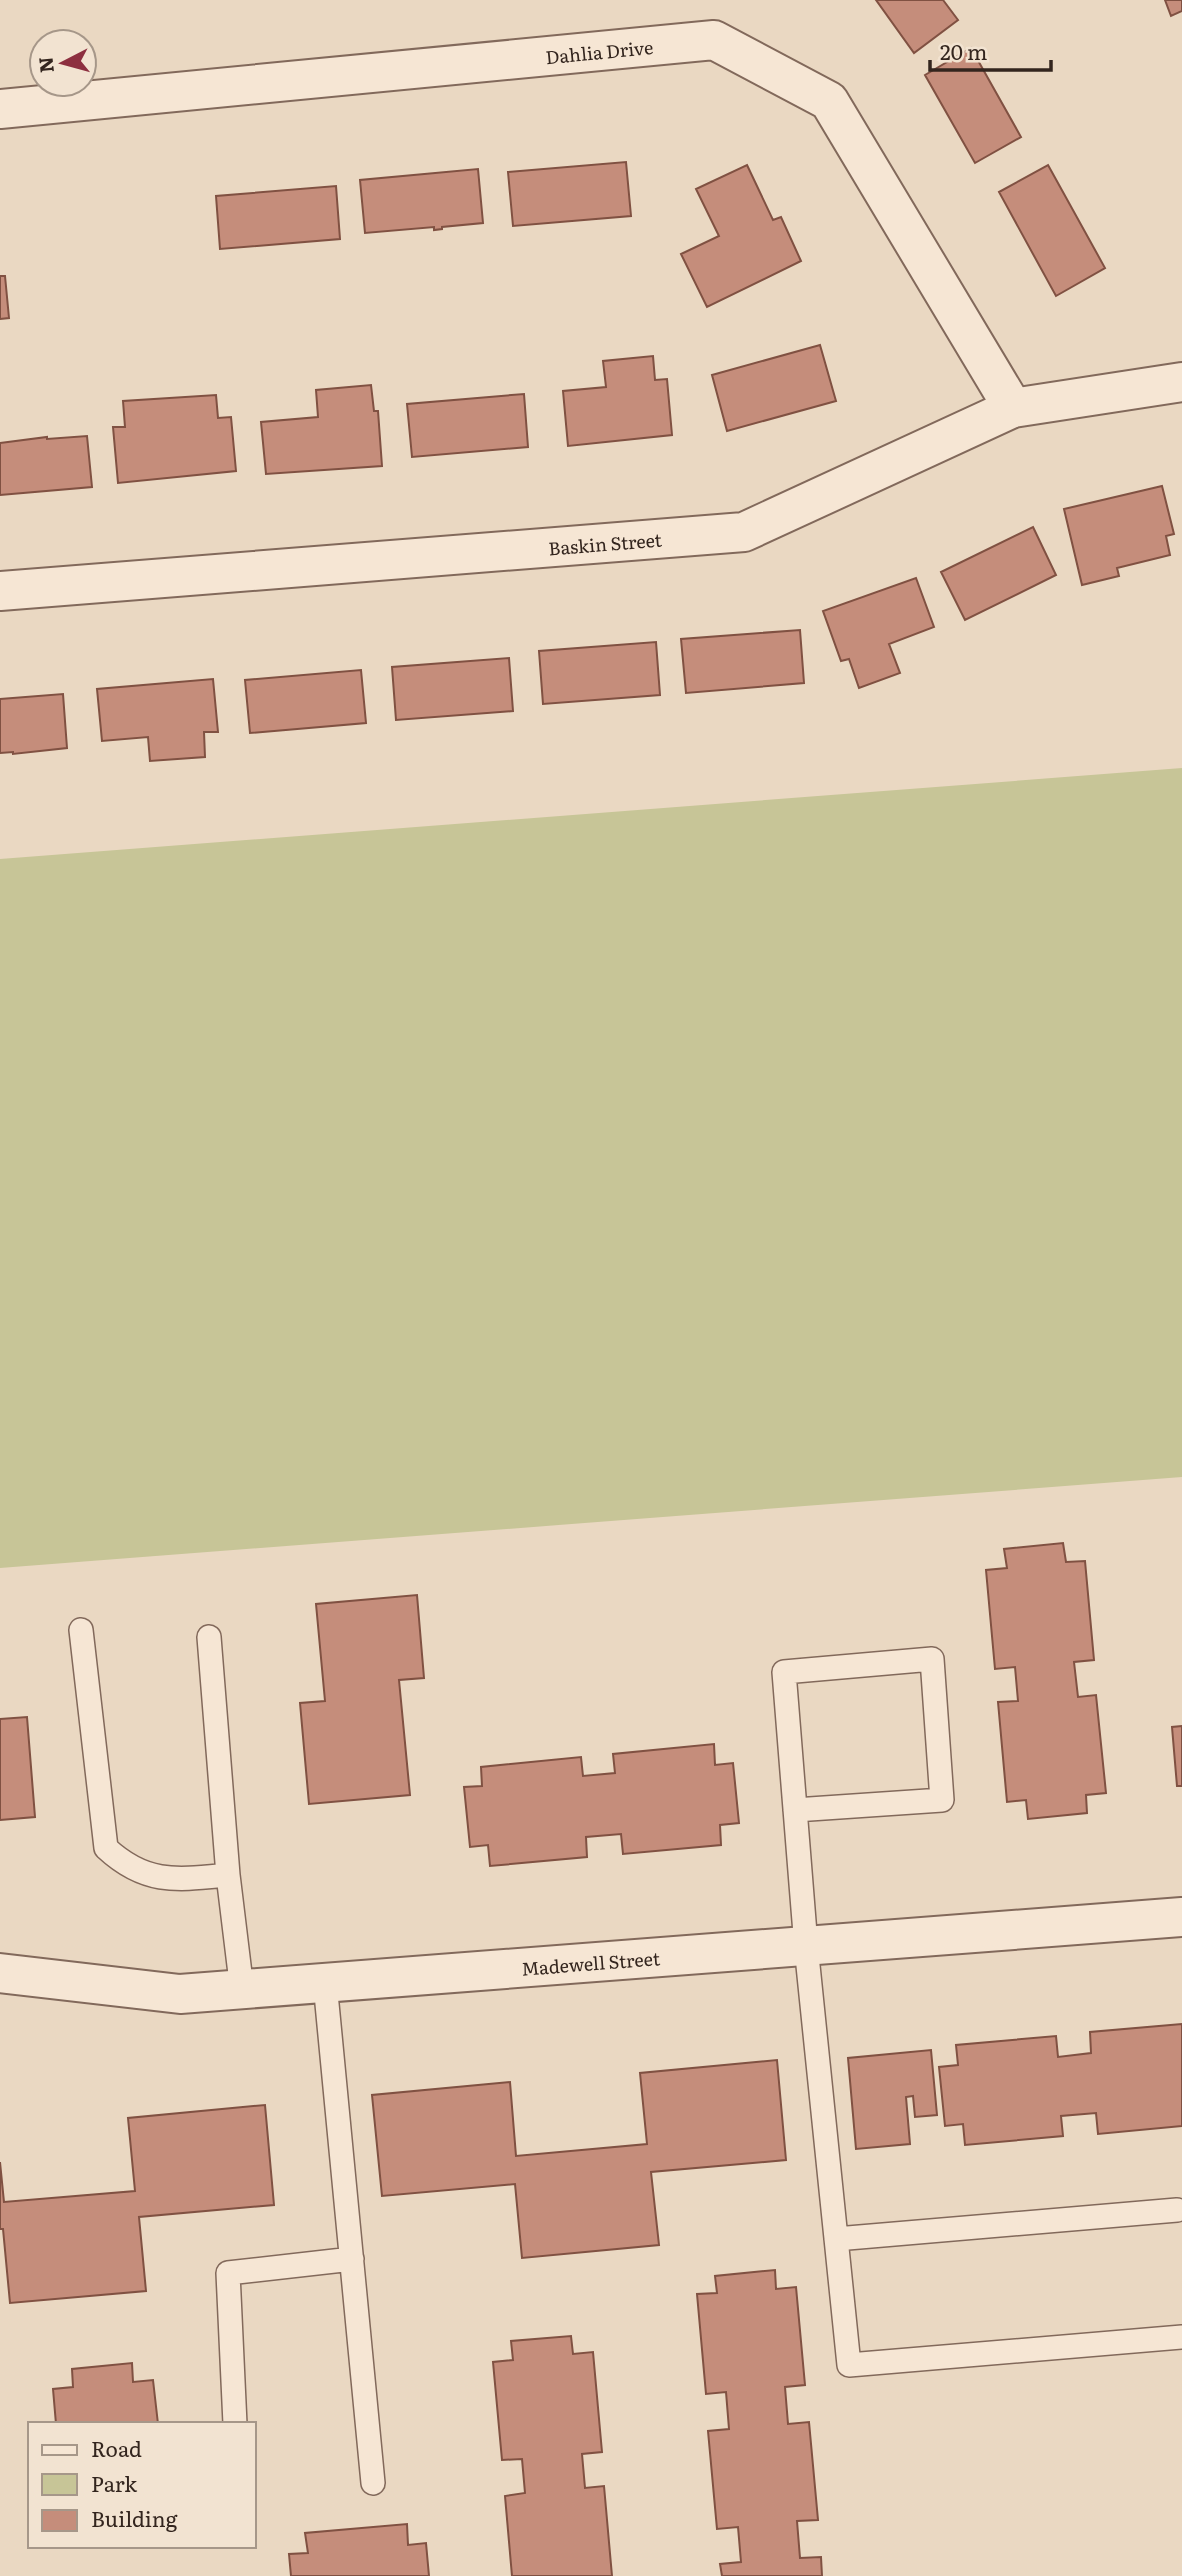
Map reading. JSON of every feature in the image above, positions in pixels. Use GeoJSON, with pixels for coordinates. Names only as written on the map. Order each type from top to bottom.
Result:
{"type":"FeatureCollection","features":[{"type":"Feature","properties":{"kind":"street","name":"Dahlia Drive"},"geometry":{"type":"LineString","coordinates":[[0,109],[714,40],[829,101],[1013,408]]}},
{"type":"Feature","properties":{"kind":"street","name":"Baskin Street"},"geometry":{"type":"LineString","coordinates":[[0,591],[744,532],[1013,408],[1182,382]]}},
{"type":"Feature","properties":{"kind":"street","name":"Madewell Street"},"geometry":{"type":"LineString","coordinates":[[0,1973],[180,1994],[1182,1917]]}},
{"type":"Feature","properties":{"kind":"lane"},"geometry":{"type":"LineString","coordinates":[[81,1630],[106,1848],[123,1864],[155,1877],[181,1880],[228,1875]]}},
{"type":"Feature","properties":{"kind":"lane"},"geometry":{"type":"LineString","coordinates":[[209,1637],[228,1875],[242,1990]]}},
{"type":"Feature","properties":{"kind":"lane"},"geometry":{"type":"LineString","coordinates":[[795,1810],[942,1800],[932,1659],[784,1672],[795,1810],[806,1946],[849,2365],[1182,2337]]}},
{"type":"Feature","properties":{"kind":"lane"},"geometry":{"type":"LineString","coordinates":[[325,1983],[373,2483]]}},
{"type":"Feature","properties":{"kind":"lane"},"geometry":{"type":"LineString","coordinates":[[836,2239],[1177,2210]]}},
{"type":"Feature","properties":{"kind":"lane"},"geometry":{"type":"LineString","coordinates":[[235,2422],[228,2273],[352,2259]]}},
{"type":"Feature","properties":{"kind":"green space"},"geometry":{"type":"Polygon","coordinates":[[[1182,768],[1182,1477],[0,1568],[0,859],[1182,768]]]}},
{"type":"Feature","properties":{"kind":"building"},"geometry":{"type":"Polygon","coordinates":[[[876,0],[943,0],[958,20],[914,53],[876,0]]]}},
{"type":"Feature","properties":{"kind":"building"},"geometry":{"type":"Polygon","coordinates":[[[1165,0],[1182,0],[1182,11],[1171,16],[1165,0]]]}},
{"type":"Feature","properties":{"kind":"building"},"geometry":{"type":"Polygon","coordinates":[[[971,48],[1021,137],[975,163],[925,75],[971,48]]]}},
{"type":"Feature","properties":{"kind":"building"},"geometry":{"type":"Polygon","coordinates":[[[626,162],[631,216],[513,226],[508,172],[626,162]]]}},
{"type":"Feature","properties":{"kind":"building"},"geometry":{"type":"Polygon","coordinates":[[[747,165],[773,220],[781,217],[801,261],[707,307],[681,254],[719,236],[696,189],[747,165]]]}},
{"type":"Feature","properties":{"kind":"building"},"geometry":{"type":"Polygon","coordinates":[[[1048,165],[1105,268],[1056,296],[999,192],[1048,165]]]}},
{"type":"Feature","properties":{"kind":"building"},"geometry":{"type":"Polygon","coordinates":[[[478,169],[483,223],[434,230],[434,227],[365,233],[360,180],[478,169]]]}},
{"type":"Feature","properties":{"kind":"building"},"geometry":{"type":"Polygon","coordinates":[[[336,186],[340,239],[220,249],[216,196],[336,186]]]}},
{"type":"Feature","properties":{"kind":"building"},"geometry":{"type":"Polygon","coordinates":[[[0,276],[5,276],[9,318],[0,319],[0,276]]]}},
{"type":"Feature","properties":{"kind":"building"},"geometry":{"type":"Polygon","coordinates":[[[820,345],[836,401],[727,431],[712,375],[820,345]]]}},
{"type":"Feature","properties":{"kind":"building"},"geometry":{"type":"Polygon","coordinates":[[[653,356],[655,380],[667,379],[672,435],[568,446],[563,391],[606,387],[603,361],[653,356]]]}},
{"type":"Feature","properties":{"kind":"building"},"geometry":{"type":"Polygon","coordinates":[[[371,385],[374,411],[378,411],[382,466],[266,474],[261,422],[318,417],[316,390],[371,385]]]}},
{"type":"Feature","properties":{"kind":"building"},"geometry":{"type":"Polygon","coordinates":[[[524,394],[528,447],[412,457],[407,404],[524,394]]]}},
{"type":"Feature","properties":{"kind":"building"},"geometry":{"type":"Polygon","coordinates":[[[216,395],[218,418],[231,417],[236,471],[118,483],[113,427],[125,427],[123,401],[216,395]]]}},
{"type":"Feature","properties":{"kind":"building"},"geometry":{"type":"Polygon","coordinates":[[[87,436],[92,487],[0,495],[0,443],[47,437],[87,436]]]}},
{"type":"Feature","properties":{"kind":"building"},"geometry":{"type":"Polygon","coordinates":[[[1162,486],[1174,534],[1166,536],[1170,555],[1117,568],[1119,576],[1082,585],[1064,509],[1162,486]]]}},
{"type":"Feature","properties":{"kind":"building"},"geometry":{"type":"Polygon","coordinates":[[[1033,527],[1056,575],[965,620],[941,572],[1033,527]]]}},
{"type":"Feature","properties":{"kind":"building"},"geometry":{"type":"Polygon","coordinates":[[[916,578],[934,627],[889,644],[900,673],[859,688],[849,659],[841,661],[823,611],[916,578]]]}},
{"type":"Feature","properties":{"kind":"building"},"geometry":{"type":"Polygon","coordinates":[[[800,630],[804,683],[686,693],[681,639],[800,630]]]}},
{"type":"Feature","properties":{"kind":"building"},"geometry":{"type":"Polygon","coordinates":[[[656,642],[660,695],[543,704],[539,651],[656,642]]]}},
{"type":"Feature","properties":{"kind":"building"},"geometry":{"type":"Polygon","coordinates":[[[509,658],[513,711],[396,720],[392,667],[509,658]]]}},
{"type":"Feature","properties":{"kind":"building"},"geometry":{"type":"Polygon","coordinates":[[[361,670],[366,723],[250,733],[245,680],[361,670]]]}},
{"type":"Feature","properties":{"kind":"building"},"geometry":{"type":"Polygon","coordinates":[[[213,679],[218,732],[204,732],[205,757],[150,761],[148,737],[102,741],[97,689],[213,679]]]}},
{"type":"Feature","properties":{"kind":"building"},"geometry":{"type":"Polygon","coordinates":[[[63,694],[67,748],[0,753],[0,699],[63,694]]]}},
{"type":"Feature","properties":{"kind":"building"},"geometry":{"type":"Polygon","coordinates":[[[1063,1543],[1066,1562],[1085,1561],[1094,1660],[1074,1662],[1078,1697],[1096,1695],[1106,1793],[1086,1795],[1087,1813],[1028,1819],[1026,1800],[1007,1802],[998,1702],[1018,1701],[1015,1667],[995,1669],[986,1570],[1007,1568],[1004,1549],[1063,1543]]]}},
{"type":"Feature","properties":{"kind":"building"},"geometry":{"type":"Polygon","coordinates":[[[417,1595],[424,1678],[399,1680],[410,1795],[309,1804],[300,1703],[325,1701],[316,1604],[417,1595]]]}},
{"type":"Feature","properties":{"kind":"building"},"geometry":{"type":"Polygon","coordinates":[[[27,1717],[35,1817],[0,1820],[0,1719],[27,1717]]]}},
{"type":"Feature","properties":{"kind":"building"},"geometry":{"type":"Polygon","coordinates":[[[1182,1726],[1182,1786],[1177,1786],[1172,1727],[1182,1726]]]}},
{"type":"Feature","properties":{"kind":"building"},"geometry":{"type":"Polygon","coordinates":[[[714,1744],[715,1765],[733,1763],[739,1823],[720,1825],[721,1845],[623,1854],[621,1834],[586,1837],[587,1857],[490,1866],[488,1845],[470,1847],[464,1787],[482,1786],[481,1767],[581,1757],[583,1776],[615,1773],[613,1754],[714,1744]]]}},
{"type":"Feature","properties":{"kind":"building"},"geometry":{"type":"Polygon","coordinates":[[[1182,2024],[1182,2126],[1098,2134],[1096,2113],[1061,2116],[1063,2136],[965,2145],[963,2124],[945,2126],[939,2067],[958,2065],[956,2045],[1056,2036],[1058,2057],[1091,2053],[1090,2032],[1182,2024]]]}},
{"type":"Feature","properties":{"kind":"building"},"geometry":{"type":"Polygon","coordinates":[[[931,2050],[937,2115],[915,2117],[913,2096],[906,2097],[910,2144],[856,2149],[848,2058],[931,2050]]]}},
{"type":"Feature","properties":{"kind":"building"},"geometry":{"type":"Polygon","coordinates":[[[777,2060],[786,2160],[651,2172],[659,2245],[522,2258],[515,2184],[382,2196],[372,2095],[510,2082],[516,2156],[647,2144],[640,2073],[777,2060]]]}},
{"type":"Feature","properties":{"kind":"building"},"geometry":{"type":"Polygon","coordinates":[[[265,2105],[274,2205],[139,2217],[146,2291],[10,2303],[3,2229],[0,2229],[0,2162],[4,2202],[135,2191],[128,2118],[265,2105]]]}},
{"type":"Feature","properties":{"kind":"building"},"geometry":{"type":"Polygon","coordinates":[[[775,2270],[776,2289],[796,2287],[805,2385],[785,2387],[788,2424],[809,2422],[818,2520],[797,2521],[800,2558],[821,2557],[822,2576],[722,2576],[720,2564],[741,2562],[738,2527],[717,2529],[708,2431],[729,2429],[726,2392],[706,2394],[697,2294],[717,2293],[715,2276],[775,2270]]]}},
{"type":"Feature","properties":{"kind":"building"},"geometry":{"type":"Polygon","coordinates":[[[571,2336],[573,2354],[593,2352],[602,2452],[582,2454],[585,2488],[604,2486],[612,2576],[512,2576],[505,2496],[525,2493],[522,2459],[502,2460],[493,2362],[513,2360],[511,2341],[571,2336]]]}},
{"type":"Feature","properties":{"kind":"building"},"geometry":{"type":"Polygon","coordinates":[[[132,2363],[133,2382],[153,2380],[158,2422],[56,2422],[53,2389],[73,2387],[72,2369],[132,2363]]]}},
{"type":"Feature","properties":{"kind":"building"},"geometry":{"type":"Polygon","coordinates":[[[407,2524],[408,2545],[426,2543],[429,2576],[291,2576],[289,2554],[308,2553],[305,2533],[407,2524]]]}}]}
